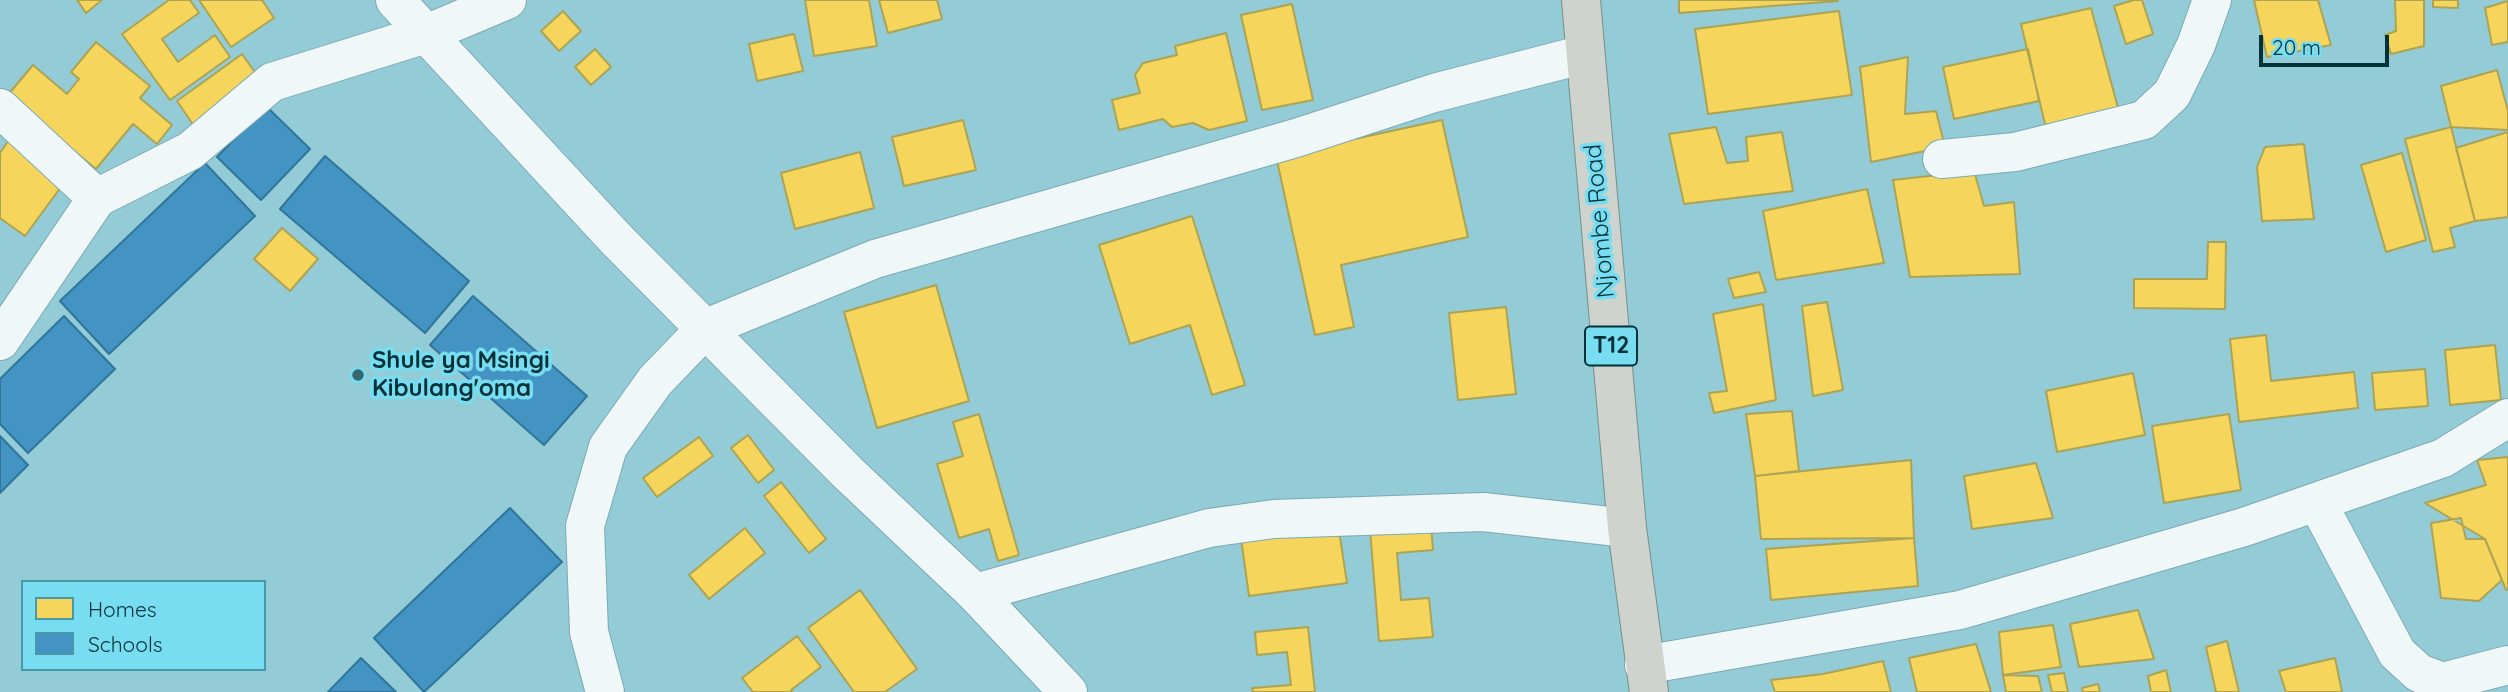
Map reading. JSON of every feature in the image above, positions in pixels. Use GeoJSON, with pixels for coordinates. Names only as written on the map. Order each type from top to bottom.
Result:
{"type":"FeatureCollection","features":[{"type":"Feature","properties":{"kind":"highway","name":"Njombe Road"},"geometry":{"type":"LineString","coordinates":[[1581,0],[1627,528],[1647,679]]}},
{"type":"Feature","properties":{"kind":"street"},"geometry":{"type":"LineString","coordinates":[[395,0],[615,238],[847,472],[975,593],[1068,692]]}},
{"type":"Feature","properties":{"kind":"street"},"geometry":{"type":"LineString","coordinates":[[0,341],[97,198],[190,151],[272,82],[426,34],[507,0]]}},
{"type":"Feature","properties":{"kind":"street"},"geometry":{"type":"LineString","coordinates":[[1942,159],[2015,152],[2144,120],[2172,94],[2196,45],[2212,0]]}},
{"type":"Feature","properties":{"kind":"street"},"geometry":{"type":"LineString","coordinates":[[606,692],[589,632],[585,526],[608,447],[655,381],[706,328],[875,259],[1296,138],[1434,93],[1586,54]]}},
{"type":"Feature","properties":{"kind":"street"},"geometry":{"type":"LineString","coordinates":[[0,108],[97,198]]}},
{"type":"Feature","properties":{"kind":"street"},"geometry":{"type":"LineString","coordinates":[[1647,679],[1960,610],[2244,527],[2443,458],[2508,418]]}},
{"type":"Feature","properties":{"kind":"street"},"geometry":{"type":"LineString","coordinates":[[2317,502],[2397,653],[2418,673],[2443,682],[2508,665]]}},
{"type":"Feature","properties":{"kind":"street"},"geometry":{"type":"LineString","coordinates":[[975,593],[1209,528],[1274,519],[1483,512],[1627,528]]}},
{"type":"Feature","properties":{"kind":"building: Homes"},"geometry":{"type":"Polygon","coordinates":[[[77,0],[102,0],[86,13],[77,0]]]}},
{"type":"Feature","properties":{"kind":"building: Homes"},"geometry":{"type":"Polygon","coordinates":[[[169,0],[190,0],[199,13],[162,39],[178,62],[215,35],[230,57],[170,100],[122,34],[169,0]]]}},
{"type":"Feature","properties":{"kind":"building: Homes"},"geometry":{"type":"Polygon","coordinates":[[[199,0],[262,0],[274,18],[231,47],[199,0]]]}},
{"type":"Feature","properties":{"kind":"building: Homes"},"geometry":{"type":"Polygon","coordinates":[[[805,0],[869,0],[877,46],[814,56],[805,0]]]}},
{"type":"Feature","properties":{"kind":"building: Homes"},"geometry":{"type":"Polygon","coordinates":[[[879,0],[937,0],[942,19],[888,33],[879,0]]]}},
{"type":"Feature","properties":{"kind":"building: Homes"},"geometry":{"type":"Polygon","coordinates":[[[1679,0],[1838,0],[1838,1],[1679,13],[1679,0]]]}},
{"type":"Feature","properties":{"kind":"building: Homes"},"geometry":{"type":"Polygon","coordinates":[[[2142,0],[2153,34],[2126,44],[2114,6],[2142,0]]]}},
{"type":"Feature","properties":{"kind":"building: Homes"},"geometry":{"type":"Polygon","coordinates":[[[2254,0],[2318,0],[2331,45],[2267,57],[2254,0]]]}},
{"type":"Feature","properties":{"kind":"building: Homes"},"geometry":{"type":"Polygon","coordinates":[[[2395,0],[2424,0],[2424,46],[2391,54],[2385,35],[2396,31],[2395,0]]]}},
{"type":"Feature","properties":{"kind":"building: Homes"},"geometry":{"type":"Polygon","coordinates":[[[2433,0],[2458,0],[2458,8],[2433,7],[2433,0]]]}},
{"type":"Feature","properties":{"kind":"building: Homes"},"geometry":{"type":"Polygon","coordinates":[[[2508,1],[2508,42],[2492,45],[2485,8],[2508,1]]]}},
{"type":"Feature","properties":{"kind":"building: Homes"},"geometry":{"type":"Polygon","coordinates":[[[1292,4],[1313,100],[1262,110],[1241,15],[1292,4]]]}},
{"type":"Feature","properties":{"kind":"building: Homes"},"geometry":{"type":"Polygon","coordinates":[[[2091,8],[2118,108],[2046,128],[2021,24],[2091,8]]]}},
{"type":"Feature","properties":{"kind":"building: Homes"},"geometry":{"type":"Polygon","coordinates":[[[563,11],[581,31],[559,51],[541,31],[563,11]]]}},
{"type":"Feature","properties":{"kind":"building: Homes"},"geometry":{"type":"Polygon","coordinates":[[[1839,11],[1852,95],[1708,114],[1695,29],[1839,11]]]}},
{"type":"Feature","properties":{"kind":"building: Homes"},"geometry":{"type":"Polygon","coordinates":[[[1226,33],[1247,121],[1209,130],[1193,123],[1172,127],[1163,119],[1119,130],[1112,100],[1140,93],[1135,75],[1143,63],[1177,55],[1175,46],[1226,33]]]}},
{"type":"Feature","properties":{"kind":"building: Homes"},"geometry":{"type":"Polygon","coordinates":[[[794,34],[803,71],[757,81],[749,44],[794,34]]]}},
{"type":"Feature","properties":{"kind":"building: Homes"},"geometry":{"type":"Polygon","coordinates":[[[96,42],[150,86],[140,98],[172,125],[157,144],[133,124],[96,169],[7,96],[33,65],[67,94],[79,79],[71,72],[96,42]]]}},
{"type":"Feature","properties":{"kind":"building: Homes"},"geometry":{"type":"Polygon","coordinates":[[[595,49],[611,67],[591,85],[575,67],[595,49]]]}},
{"type":"Feature","properties":{"kind":"building: Homes"},"geometry":{"type":"Polygon","coordinates":[[[2028,49],[2039,101],[1954,119],[1943,67],[2028,49]]]}},
{"type":"Feature","properties":{"kind":"building: Homes"},"geometry":{"type":"Polygon","coordinates":[[[242,54],[262,82],[196,129],[177,101],[242,54]]]}},
{"type":"Feature","properties":{"kind":"building: Homes"},"geometry":{"type":"Polygon","coordinates":[[[1908,57],[1905,114],[1936,111],[1945,147],[1871,162],[1860,67],[1908,57]]]}},
{"type":"Feature","properties":{"kind":"building: Homes"},"geometry":{"type":"Polygon","coordinates":[[[2497,70],[2508,111],[2508,130],[2451,127],[2441,86],[2497,70]]]}},
{"type":"Feature","properties":{"kind":"building: Homes"},"geometry":{"type":"Polygon","coordinates":[[[963,120],[976,170],[904,186],[892,137],[963,120]]]}},
{"type":"Feature","properties":{"kind":"building: Homes"},"geometry":{"type":"Polygon","coordinates":[[[1442,120],[1468,237],[1341,265],[1354,327],[1315,335],[1276,156],[1442,120]]]}},
{"type":"Feature","properties":{"kind":"building: Homes"},"geometry":{"type":"Polygon","coordinates":[[[1716,127],[1727,163],[1748,161],[1746,137],[1782,132],[1793,191],[1684,204],[1669,134],[1716,127]]]}},
{"type":"Feature","properties":{"kind":"building: Homes"},"geometry":{"type":"Polygon","coordinates":[[[2451,127],[2475,221],[2450,228],[2455,247],[2433,252],[2405,139],[2451,127]]]}},
{"type":"Feature","properties":{"kind":"building: Homes"},"geometry":{"type":"Polygon","coordinates":[[[2508,132],[2508,217],[2475,221],[2456,148],[2508,132]]]}},
{"type":"Feature","properties":{"kind":"building: Homes"},"geometry":{"type":"Polygon","coordinates":[[[10,138],[66,180],[25,236],[0,218],[0,153],[10,138]]]}},
{"type":"Feature","properties":{"kind":"building: Homes"},"geometry":{"type":"Polygon","coordinates":[[[2304,144],[2314,219],[2262,221],[2257,167],[2265,147],[2304,144]]]}},
{"type":"Feature","properties":{"kind":"building: Homes"},"geometry":{"type":"Polygon","coordinates":[[[860,152],[874,208],[795,229],[781,173],[860,152]]]}},
{"type":"Feature","properties":{"kind":"building: Homes"},"geometry":{"type":"Polygon","coordinates":[[[2402,153],[2426,240],[2386,252],[2361,165],[2402,153]]]}},
{"type":"Feature","properties":{"kind":"building: Homes"},"geometry":{"type":"Polygon","coordinates":[[[1974,171],[1984,206],[2014,202],[2020,274],[1910,277],[1893,180],[1974,171]]]}},
{"type":"Feature","properties":{"kind":"building: Homes"},"geometry":{"type":"Polygon","coordinates":[[[1867,189],[1884,263],[1776,280],[1763,211],[1867,189]]]}},
{"type":"Feature","properties":{"kind":"building: Homes"},"geometry":{"type":"Polygon","coordinates":[[[1192,216],[1245,385],[1212,395],[1190,325],[1130,344],[1099,245],[1192,216]]]}},
{"type":"Feature","properties":{"kind":"building: Homes"},"geometry":{"type":"Polygon","coordinates":[[[282,228],[318,259],[290,291],[254,259],[282,228]]]}},
{"type":"Feature","properties":{"kind":"building: Homes"},"geometry":{"type":"Polygon","coordinates":[[[2208,242],[2226,242],[2225,309],[2134,308],[2134,279],[2207,279],[2208,242]]]}},
{"type":"Feature","properties":{"kind":"building: Homes"},"geometry":{"type":"Polygon","coordinates":[[[1759,272],[1766,292],[1734,298],[1728,279],[1759,272]]]}},
{"type":"Feature","properties":{"kind":"building: Homes"},"geometry":{"type":"Polygon","coordinates":[[[936,285],[969,401],[877,428],[844,312],[936,285]]]}},
{"type":"Feature","properties":{"kind":"building: Homes"},"geometry":{"type":"Polygon","coordinates":[[[1827,302],[1843,390],[1813,396],[1802,306],[1827,302]]]}},
{"type":"Feature","properties":{"kind":"building: Homes"},"geometry":{"type":"Polygon","coordinates":[[[1763,304],[1776,400],[1714,413],[1709,393],[1727,391],[1713,314],[1763,304]]]}},
{"type":"Feature","properties":{"kind":"building: Homes"},"geometry":{"type":"Polygon","coordinates":[[[1506,307],[1516,394],[1458,400],[1449,313],[1506,307]]]}},
{"type":"Feature","properties":{"kind":"building: Homes"},"geometry":{"type":"Polygon","coordinates":[[[2266,335],[2271,381],[2354,372],[2358,408],[2239,422],[2230,339],[2266,335]]]}},
{"type":"Feature","properties":{"kind":"building: Homes"},"geometry":{"type":"Polygon","coordinates":[[[2495,345],[2501,400],[2450,405],[2445,350],[2495,345]]]}},
{"type":"Feature","properties":{"kind":"building: Homes"},"geometry":{"type":"Polygon","coordinates":[[[2425,369],[2428,406],[2375,410],[2372,373],[2425,369]]]}},
{"type":"Feature","properties":{"kind":"building: Homes"},"geometry":{"type":"Polygon","coordinates":[[[2133,373],[2145,435],[2057,452],[2046,391],[2133,373]]]}},
{"type":"Feature","properties":{"kind":"building: Homes"},"geometry":{"type":"Polygon","coordinates":[[[1792,411],[1799,471],[1755,476],[1746,414],[1792,411]]]}},
{"type":"Feature","properties":{"kind":"building: Homes"},"geometry":{"type":"Polygon","coordinates":[[[979,414],[1019,555],[998,561],[989,529],[959,538],[937,464],[963,456],[953,422],[979,414]]]}},
{"type":"Feature","properties":{"kind":"building: Homes"},"geometry":{"type":"Polygon","coordinates":[[[2229,414],[2241,490],[2164,503],[2152,426],[2229,414]]]}},
{"type":"Feature","properties":{"kind":"building: Homes"},"geometry":{"type":"Polygon","coordinates":[[[748,435],[774,470],[758,483],[731,448],[748,435]]]}},
{"type":"Feature","properties":{"kind":"building: Homes"},"geometry":{"type":"Polygon","coordinates":[[[699,437],[713,456],[657,497],[643,478],[699,437]]]}},
{"type":"Feature","properties":{"kind":"building: Homes"},"geometry":{"type":"Polygon","coordinates":[[[2508,457],[2506,590],[2485,539],[2425,503],[2486,485],[2477,460],[2508,457]]]}},
{"type":"Feature","properties":{"kind":"building: Homes"},"geometry":{"type":"Polygon","coordinates":[[[1911,460],[1914,538],[1761,539],[1755,476],[1911,460]]]}},
{"type":"Feature","properties":{"kind":"building: Homes"},"geometry":{"type":"Polygon","coordinates":[[[2036,463],[2053,518],[1972,529],[1964,476],[2036,463]]]}},
{"type":"Feature","properties":{"kind":"building: Homes"},"geometry":{"type":"Polygon","coordinates":[[[781,482],[826,539],[809,553],[764,496],[781,482]]]}},
{"type":"Feature","properties":{"kind":"building: Homes"},"geometry":{"type":"Polygon","coordinates":[[[2461,518],[2466,539],[2485,539],[2502,580],[2479,601],[2441,598],[2431,523],[2461,518]]]}},
{"type":"Feature","properties":{"kind":"building: Homes"},"geometry":{"type":"Polygon","coordinates":[[[1338,524],[1347,583],[1249,596],[1241,538],[1338,524]]]}},
{"type":"Feature","properties":{"kind":"building: Homes"},"geometry":{"type":"Polygon","coordinates":[[[1431,524],[1433,550],[1397,553],[1401,600],[1429,598],[1433,637],[1379,641],[1370,529],[1431,524]]]}},
{"type":"Feature","properties":{"kind":"building: Homes"},"geometry":{"type":"Polygon","coordinates":[[[745,528],[765,553],[709,599],[689,575],[745,528]]]}},
{"type":"Feature","properties":{"kind":"building: Homes"},"geometry":{"type":"Polygon","coordinates":[[[1914,538],[1918,586],[1771,600],[1766,549],[1914,538]]]}},
{"type":"Feature","properties":{"kind":"building: Homes"},"geometry":{"type":"Polygon","coordinates":[[[860,590],[917,669],[885,692],[854,692],[808,628],[860,590]]]}},
{"type":"Feature","properties":{"kind":"building: Homes"},"geometry":{"type":"Polygon","coordinates":[[[2138,610],[2154,659],[2079,667],[2070,624],[2138,610]]]}},
{"type":"Feature","properties":{"kind":"building: Homes"},"geometry":{"type":"Polygon","coordinates":[[[2053,625],[2061,667],[2003,675],[1999,632],[2053,625]]]}},
{"type":"Feature","properties":{"kind":"building: Homes"},"geometry":{"type":"Polygon","coordinates":[[[1308,627],[1315,692],[1253,692],[1252,688],[1291,685],[1287,652],[1257,655],[1255,632],[1308,627]]]}},
{"type":"Feature","properties":{"kind":"building: Homes"},"geometry":{"type":"Polygon","coordinates":[[[797,636],[821,667],[791,690],[793,692],[753,692],[742,678],[797,636]]]}},
{"type":"Feature","properties":{"kind":"building: Homes"},"geometry":{"type":"Polygon","coordinates":[[[2227,641],[2239,692],[2216,692],[2206,647],[2227,641]]]}},
{"type":"Feature","properties":{"kind":"building: Homes"},"geometry":{"type":"Polygon","coordinates":[[[1976,644],[1991,692],[1917,692],[1909,658],[1976,644]]]}},
{"type":"Feature","properties":{"kind":"building: Homes"},"geometry":{"type":"Polygon","coordinates":[[[2335,658],[2342,692],[2286,692],[2279,671],[2335,658]]]}},
{"type":"Feature","properties":{"kind":"building: Homes"},"geometry":{"type":"Polygon","coordinates":[[[1883,661],[1891,692],[1775,692],[1771,680],[1823,674],[1883,661]]]}},
{"type":"Feature","properties":{"kind":"building: Homes"},"geometry":{"type":"Polygon","coordinates":[[[2166,670],[2171,692],[2151,692],[2148,676],[2166,670]]]}},
{"type":"Feature","properties":{"kind":"building: Homes"},"geometry":{"type":"Polygon","coordinates":[[[2064,673],[2068,692],[2052,692],[2048,675],[2064,673]]]}},
{"type":"Feature","properties":{"kind":"building: Homes"},"geometry":{"type":"Polygon","coordinates":[[[2003,675],[2038,676],[2042,692],[2006,692],[2003,675]]]}},
{"type":"Feature","properties":{"kind":"building: Homes"},"geometry":{"type":"Polygon","coordinates":[[[2098,684],[2100,692],[2083,692],[2082,688],[2098,684]]]}},
{"type":"Feature","properties":{"kind":"building: Schools"},"geometry":{"type":"Polygon","coordinates":[[[266,106],[310,149],[261,200],[217,157],[266,106]]]}},
{"type":"Feature","properties":{"kind":"building: Schools"},"geometry":{"type":"Polygon","coordinates":[[[325,156],[469,281],[425,333],[280,209],[325,156]]]}},
{"type":"Feature","properties":{"kind":"building: Schools"},"geometry":{"type":"Polygon","coordinates":[[[205,163],[255,216],[109,354],[60,301],[205,163]]]}},
{"type":"Feature","properties":{"kind":"building: Schools"},"geometry":{"type":"Polygon","coordinates":[[[473,296],[587,396],[544,445],[430,345],[473,296]]]}},
{"type":"Feature","properties":{"kind":"building: Schools"},"geometry":{"type":"Polygon","coordinates":[[[64,316],[115,369],[28,453],[0,424],[0,379],[64,316]]]}},
{"type":"Feature","properties":{"kind":"building: Schools"},"geometry":{"type":"Polygon","coordinates":[[[0,436],[28,465],[0,493],[0,436]]]}},
{"type":"Feature","properties":{"kind":"building: Schools"},"geometry":{"type":"Polygon","coordinates":[[[510,508],[562,562],[424,692],[374,638],[510,508]]]}},
{"type":"Feature","properties":{"kind":"building: Schools"},"geometry":{"type":"Polygon","coordinates":[[[361,658],[396,692],[328,692],[361,658]]]}},
{"type":"Feature","properties":{"kind":"place","name":"Shule ya Msingi Kibulang'oma"},"geometry":{"type":"Point","coordinates":[358,375]}}]}
